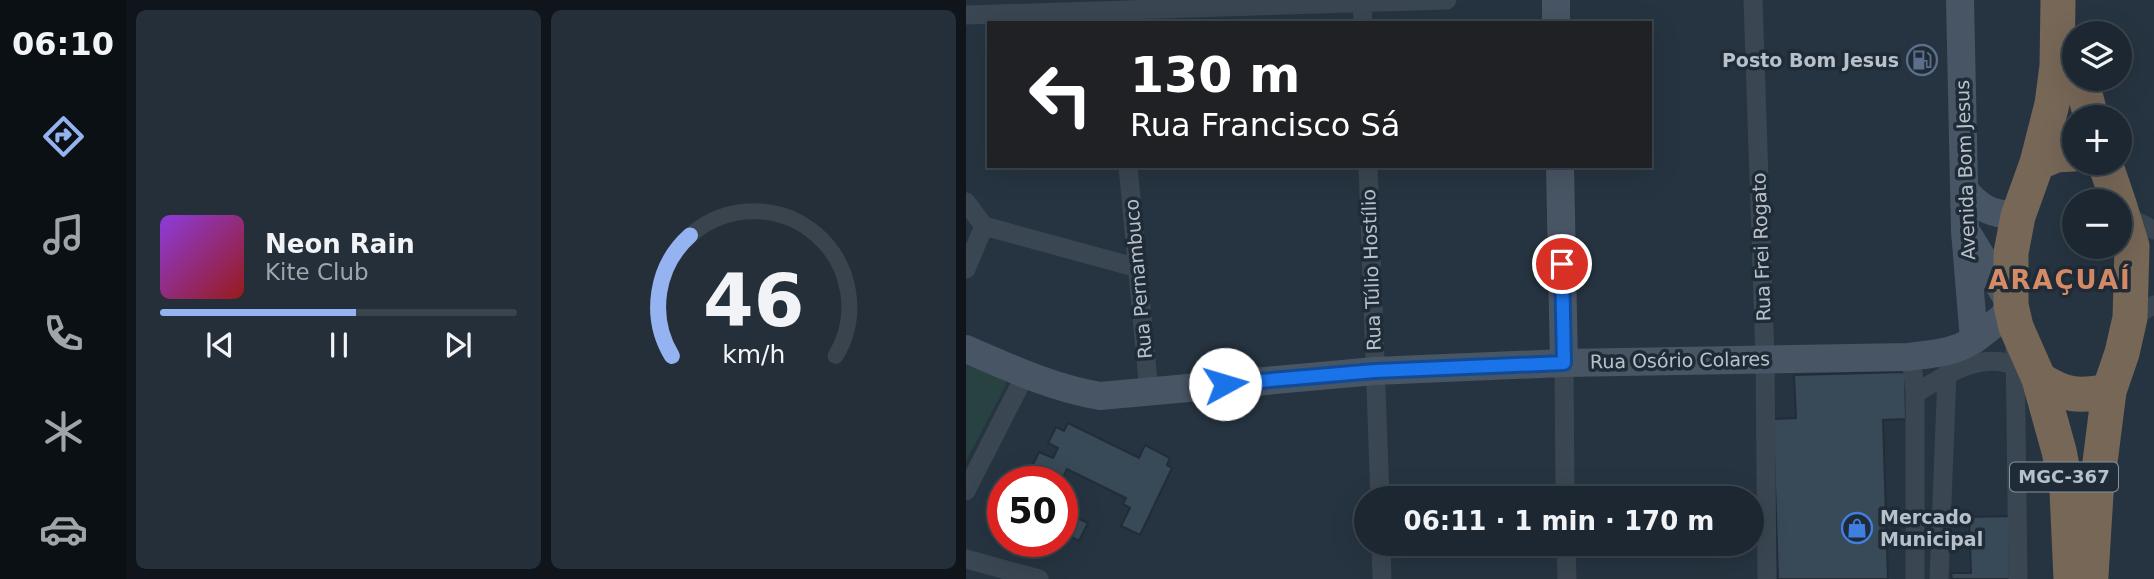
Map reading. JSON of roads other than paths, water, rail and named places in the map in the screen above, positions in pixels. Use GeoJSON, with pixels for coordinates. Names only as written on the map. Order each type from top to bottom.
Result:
{"type":"FeatureCollection","features":[{"type":"Feature","properties":{"kind":"highway","name":"MGC-367"},"geometry":{"type":"LineString","coordinates":[[2058,0],[2057,66],[2052,104],[2037,163],[2018,216],[2011,253],[2013,314],[2026,371],[2067,491],[2071,579]]}},
{"type":"Feature","properties":{"kind":"highway"},"geometry":{"type":"LineString","coordinates":[[2072,0],[2074,21]]}},
{"type":"Feature","properties":{"kind":"highway"},"geometry":{"type":"LineString","coordinates":[[2037,163],[2062,155]]}},
{"type":"Feature","properties":{"kind":"highway","name":"MGC-367"},"geometry":{"type":"LineString","coordinates":[[2091,579],[2096,494],[2109,391],[2142,312],[2132,246]]}},
{"type":"Feature","properties":{"kind":"highway"},"geometry":{"type":"LineString","coordinates":[[2026,371],[2055,389],[2074,396],[2109,391]]}},
{"type":"Feature","properties":{"kind":"main road"},"geometry":{"type":"LineString","coordinates":[[1556,0],[1556,21]]}},
{"type":"Feature","properties":{"kind":"main road","name":"Avenida Bom Jesus"},"geometry":{"type":"LineString","coordinates":[[1959,0],[1965,230],[1974,340]]}},
{"type":"Feature","properties":{"kind":"main road"},"geometry":{"type":"LineString","coordinates":[[1560,168],[1564,363]]}},
{"type":"Feature","properties":{"kind":"main road"},"geometry":{"type":"LineString","coordinates":[[1965,190],[1976,204],[1987,212],[2018,216]]}},
{"type":"Feature","properties":{"kind":"main road"},"geometry":{"type":"LineString","coordinates":[[1965,230],[2013,314]]}},
{"type":"Feature","properties":{"kind":"main road","name":"Rua Osório Colares"},"geometry":{"type":"LineString","coordinates":[[966,349],[1025,375],[1100,396],[1375,371],[1564,363],[1908,357],[1942,353],[1974,340],[2013,314]]}},
{"type":"Feature","properties":{"kind":"street"},"geometry":{"type":"LineString","coordinates":[[966,15],[1447,0]]}},
{"type":"Feature","properties":{"kind":"street","name":"Rua Frei Rogato"},"geometry":{"type":"LineString","coordinates":[[1753,0],[1765,358],[1767,579]]}},
{"type":"Feature","properties":{"kind":"street"},"geometry":{"type":"LineString","coordinates":[[1362,1],[1363,21]]}},
{"type":"Feature","properties":{"kind":"street","name":"Rua Pernambuco"},"geometry":{"type":"LineString","coordinates":[[1128,168],[1149,392]]}},
{"type":"Feature","properties":{"kind":"street","name":"Rua Túlio Hostílio"},"geometry":{"type":"LineString","coordinates":[[1368,168],[1380,486]]}},
{"type":"Feature","properties":{"kind":"street"},"geometry":{"type":"LineString","coordinates":[[966,202],[984,226],[1138,268]]}},
{"type":"Feature","properties":{"kind":"street"},"geometry":{"type":"LineString","coordinates":[[966,269],[984,226]]}},
{"type":"Feature","properties":{"kind":"street"},"geometry":{"type":"LineString","coordinates":[[1908,357],[1913,372],[1915,394],[1915,579]]}},
{"type":"Feature","properties":{"kind":"street"},"geometry":{"type":"LineString","coordinates":[[1915,394],[1947,373],[1967,365],[1988,362],[2026,371],[2018,579]]}},
{"type":"Feature","properties":{"kind":"street"},"geometry":{"type":"LineString","coordinates":[[1564,363],[1565,486]]}},
{"type":"Feature","properties":{"kind":"street"},"geometry":{"type":"LineString","coordinates":[[1939,579],[1947,373]]}},
{"type":"Feature","properties":{"kind":"street"},"geometry":{"type":"LineString","coordinates":[[966,491],[1025,375]]}},
{"type":"Feature","properties":{"kind":"street"},"geometry":{"type":"LineString","coordinates":[[1381,556],[1382,579]]}},
{"type":"Feature","properties":{"kind":"street"},"geometry":{"type":"LineString","coordinates":[[1566,556],[1567,579]]}},
{"type":"Feature","properties":{"kind":"street"},"geometry":{"type":"LineString","coordinates":[[966,559],[1039,579]]}},
{"type":"Feature","properties":{"kind":"place","name":"Posto Bom Jesus"},"geometry":{"type":"Point","coordinates":[1922,60]}},
{"type":"Feature","properties":{"kind":"place","name":"Mercado Municipal"},"geometry":{"type":"Point","coordinates":[1857,528]}},
{"type":"Feature","properties":{"kind":"district","name":"ARAÇUAÍ"},"geometry":{"type":"Point","coordinates":[2060,280]}}]}
